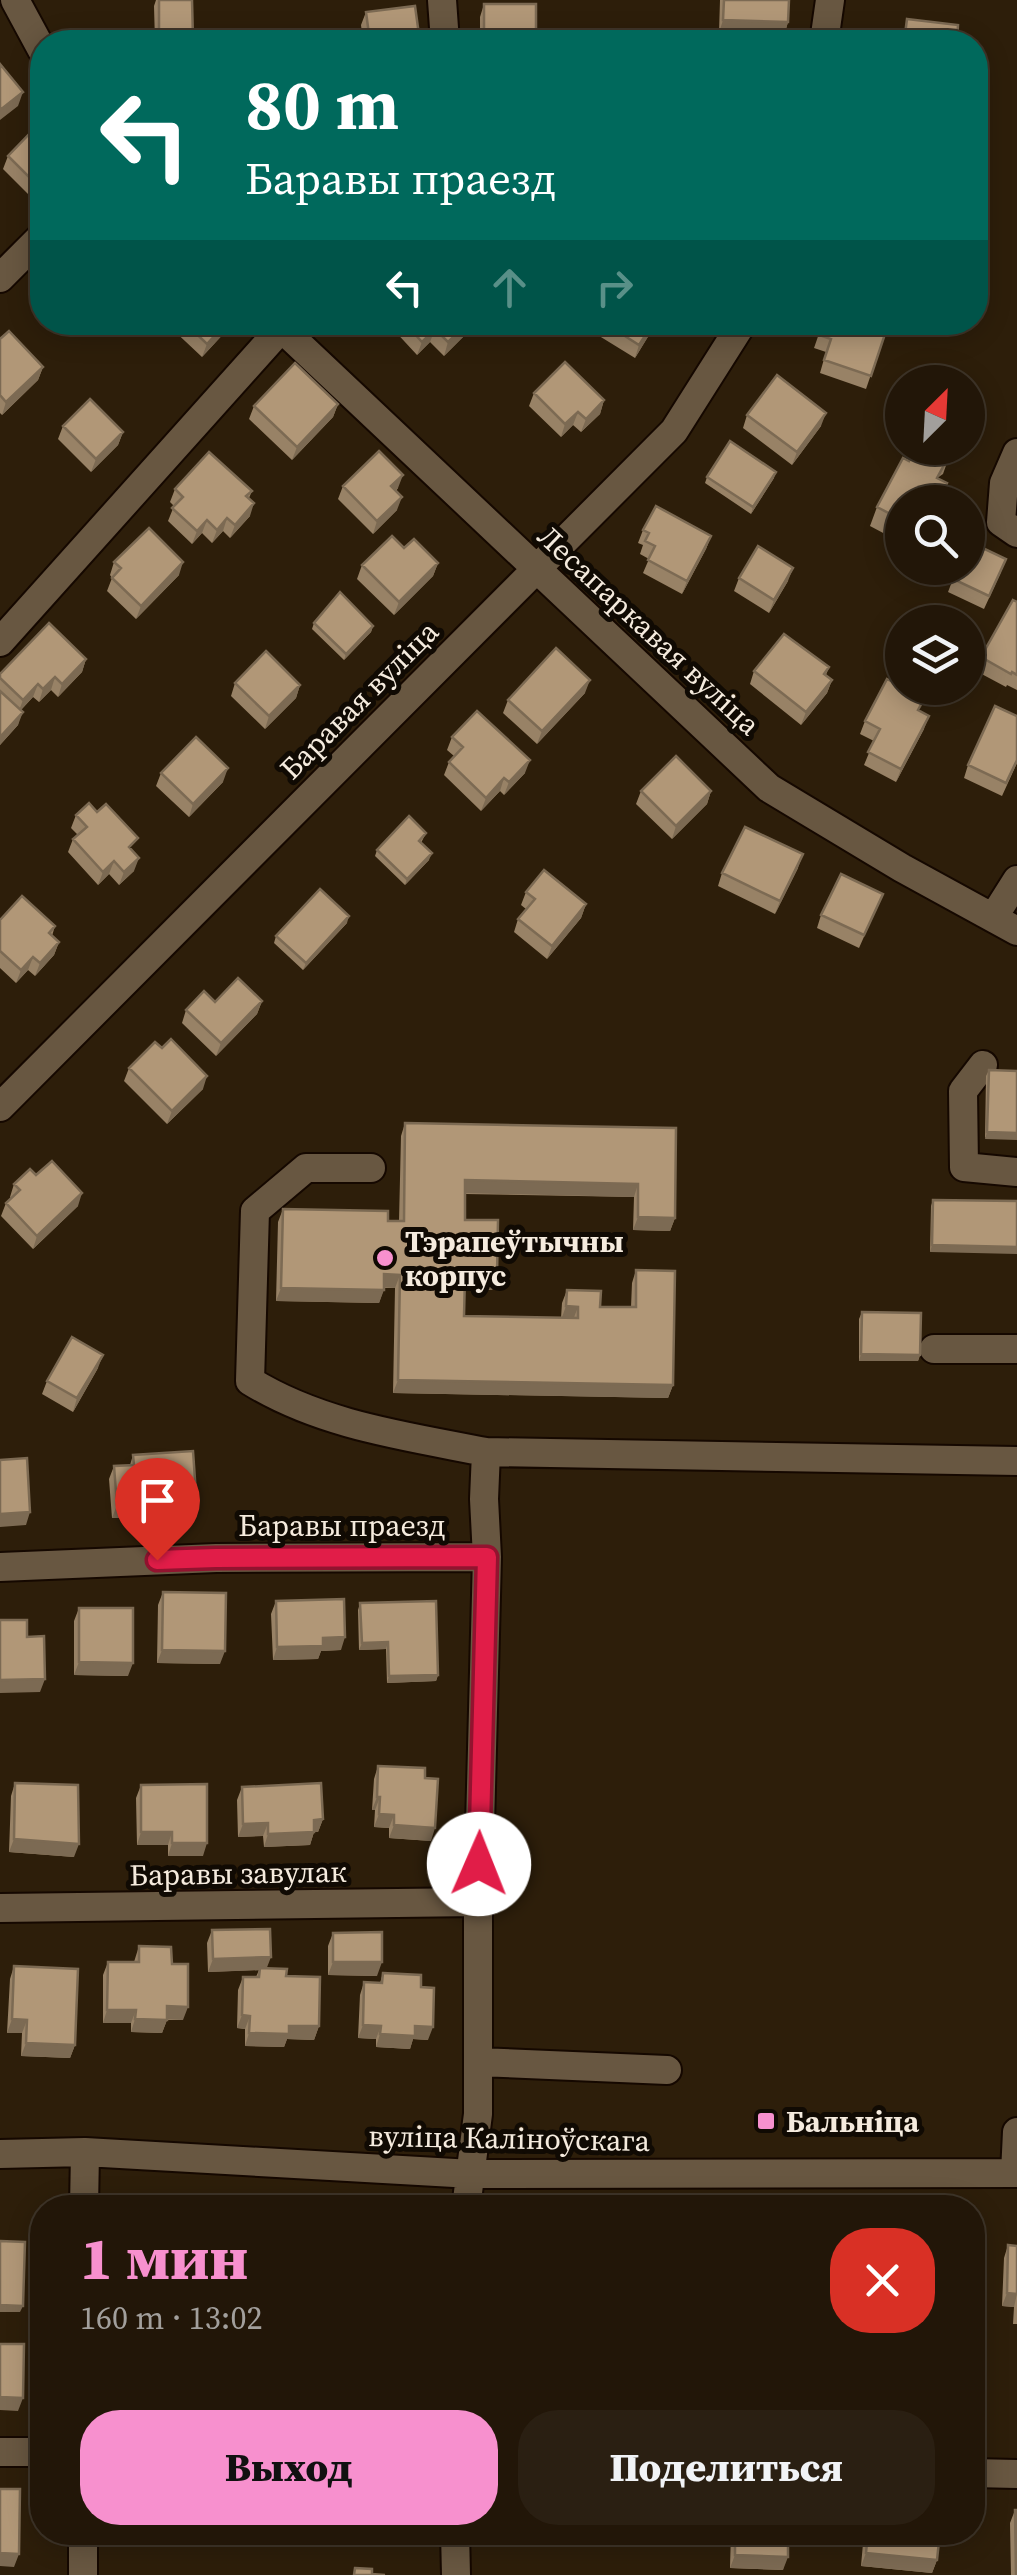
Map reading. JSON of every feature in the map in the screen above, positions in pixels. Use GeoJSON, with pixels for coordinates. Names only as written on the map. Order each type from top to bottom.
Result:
{"type":"FeatureCollection","features":[{"type":"Feature","properties":{"kind":"street"},"geometry":{"type":"LineString","coordinates":[[15,0],[31,30]]}},
{"type":"Feature","properties":{"kind":"street"},"geometry":{"type":"LineString","coordinates":[[442,0],[445,30]]}},
{"type":"Feature","properties":{"kind":"street"},"geometry":{"type":"LineString","coordinates":[[826,30],[830,0]]}},
{"type":"Feature","properties":{"kind":"street"},"geometry":{"type":"LineString","coordinates":[[0,278],[30,248]]}},
{"type":"Feature","properties":{"kind":"street"},"geometry":{"type":"LineString","coordinates":[[0,642],[272,335]]}},
{"type":"Feature","properties":{"kind":"street","name":"Лесапаркавая вуліца"},"geometry":{"type":"LineString","coordinates":[[292,335],[769,788],[1005,925]]}},
{"type":"Feature","properties":{"kind":"street","name":"Баравая вуліца"},"geometry":{"type":"LineString","coordinates":[[6,1089],[674,431],[735,335]]}},
{"type":"Feature","properties":{"kind":"street"},"geometry":{"type":"LineString","coordinates":[[1017,452],[1004,483],[1001,522],[1017,533]]}},
{"type":"Feature","properties":{"kind":"street"},"geometry":{"type":"LineString","coordinates":[[1005,925],[1017,880]]}},
{"type":"Feature","properties":{"kind":"street"},"geometry":{"type":"LineString","coordinates":[[983,1065],[963,1090],[964,1167],[1017,1172]]}},
{"type":"Feature","properties":{"kind":"street"},"geometry":{"type":"LineString","coordinates":[[371,1168],[306,1168],[254,1211],[250,1381],[272,1394],[319,1414],[381,1432],[486,1452],[1017,1462]]}},
{"type":"Feature","properties":{"kind":"street"},"geometry":{"type":"LineString","coordinates":[[934,1349],[1017,1348]]}},
{"type":"Feature","properties":{"kind":"street"},"geometry":{"type":"LineString","coordinates":[[486,1452],[487,1557]]}},
{"type":"Feature","properties":{"kind":"street","name":"Баравы праезд"},"geometry":{"type":"LineString","coordinates":[[0,1567],[216,1558],[487,1557],[478,1902],[478,2114],[468,2195]]}},
{"type":"Feature","properties":{"kind":"street","name":"Баравы завулак"},"geometry":{"type":"LineString","coordinates":[[0,1908],[478,1902]]}},
{"type":"Feature","properties":{"kind":"street"},"geometry":{"type":"LineString","coordinates":[[478,2062],[667,2070]]}},
{"type":"Feature","properties":{"kind":"street"},"geometry":{"type":"LineString","coordinates":[[1016,2173],[1017,2132]]}},
{"type":"Feature","properties":{"kind":"street"},"geometry":{"type":"LineString","coordinates":[[84,2195],[85,2152]]}},
{"type":"Feature","properties":{"kind":"street","name":"вуліца Каліноўскага"},"geometry":{"type":"LineString","coordinates":[[0,2154],[85,2152],[472,2174],[1016,2173]]}},
{"type":"Feature","properties":{"kind":"street"},"geometry":{"type":"LineString","coordinates":[[0,2452],[30,2452]]}},
{"type":"Feature","properties":{"kind":"street"},"geometry":{"type":"LineString","coordinates":[[985,2473],[1017,2474]]}},
{"type":"Feature","properties":{"kind":"street"},"geometry":{"type":"LineString","coordinates":[[83,2545],[83,2575]]}},
{"type":"Feature","properties":{"kind":"street"},"geometry":{"type":"LineString","coordinates":[[455,2545],[456,2575]]}},
{"type":"Feature","properties":{"kind":"building"},"geometry":{"type":"Polygon","coordinates":[[[159,0],[192,0],[193,30],[159,30],[159,0]]]}},
{"type":"Feature","properties":{"kind":"building"},"geometry":{"type":"Polygon","coordinates":[[[724,0],[789,0],[788,22],[723,20],[724,0]]]}},
{"type":"Feature","properties":{"kind":"building"},"geometry":{"type":"Polygon","coordinates":[[[484,4],[536,4],[536,30],[484,30],[484,4]]]}},
{"type":"Feature","properties":{"kind":"building"},"geometry":{"type":"Polygon","coordinates":[[[415,6],[418,30],[368,30],[366,12],[415,6]]]}},
{"type":"Feature","properties":{"kind":"building"},"geometry":{"type":"Polygon","coordinates":[[[907,19],[958,25],[958,30],[906,30],[907,19]]]}},
{"type":"Feature","properties":{"kind":"building"},"geometry":{"type":"Polygon","coordinates":[[[0,64],[23,92],[0,110],[0,64]]]}},
{"type":"Feature","properties":{"kind":"building"},"geometry":{"type":"Polygon","coordinates":[[[30,133],[30,178],[8,156],[30,133]]]}},
{"type":"Feature","properties":{"kind":"building"},"geometry":{"type":"Polygon","coordinates":[[[9,331],[43,367],[6,402],[0,395],[0,339],[9,331]]]}},
{"type":"Feature","properties":{"kind":"building"},"geometry":{"type":"Polygon","coordinates":[[[198,335],[215,335],[207,344],[198,335]]]}},
{"type":"Feature","properties":{"kind":"building"},"geometry":{"type":"Polygon","coordinates":[[[623,335],[646,335],[639,345],[623,335]]]}},
{"type":"Feature","properties":{"kind":"building"},"geometry":{"type":"Polygon","coordinates":[[[819,335],[885,335],[871,376],[824,360],[831,339],[819,335]]]}},
{"type":"Feature","properties":{"kind":"building"},"geometry":{"type":"Polygon","coordinates":[[[565,362],[604,400],[586,419],[578,412],[565,424],[534,393],[565,362]]]}},
{"type":"Feature","properties":{"kind":"building"},"geometry":{"type":"Polygon","coordinates":[[[295,363],[338,404],[297,447],[254,406],[295,363]]]}},
{"type":"Feature","properties":{"kind":"building"},"geometry":{"type":"Polygon","coordinates":[[[777,375],[826,413],[797,452],[747,415],[777,375]]]}},
{"type":"Feature","properties":{"kind":"building"},"geometry":{"type":"Polygon","coordinates":[[[90,399],[123,432],[96,459],[63,426],[90,399]]]}},
{"type":"Feature","properties":{"kind":"building"},"geometry":{"type":"Polygon","coordinates":[[[730,441],[776,472],[753,507],[707,477],[730,441]]]}},
{"type":"Feature","properties":{"kind":"building"},"geometry":{"type":"Polygon","coordinates":[[[379,451],[403,475],[391,486],[402,497],[377,521],[343,486],[379,451]]]}},
{"type":"Feature","properties":{"kind":"building"},"geometry":{"type":"Polygon","coordinates":[[[209,452],[252,491],[246,496],[254,503],[235,525],[227,518],[217,530],[207,520],[197,531],[172,508],[183,497],[175,489],[209,452]]]}},
{"type":"Feature","properties":{"kind":"building"},"geometry":{"type":"Polygon","coordinates":[[[899,465],[944,465],[937,478],[946,485],[889,485],[899,465]]]}},
{"type":"Feature","properties":{"kind":"building"},"geometry":{"type":"Polygon","coordinates":[[[885,492],[885,511],[877,507],[885,492]]]}},
{"type":"Feature","properties":{"kind":"building"},"geometry":{"type":"Polygon","coordinates":[[[656,506],[711,536],[687,581],[648,560],[655,546],[645,541],[649,533],[643,530],[656,506]]]}},
{"type":"Feature","properties":{"kind":"building"},"geometry":{"type":"Polygon","coordinates":[[[149,528],[183,562],[141,606],[112,578],[121,568],[114,562],[149,528]]]}},
{"type":"Feature","properties":{"kind":"building"},"geometry":{"type":"Polygon","coordinates":[[[392,536],[404,548],[414,539],[438,563],[399,602],[362,565],[392,536]]]}},
{"type":"Feature","properties":{"kind":"building"},"geometry":{"type":"Polygon","coordinates":[[[758,546],[793,568],[774,600],[739,578],[758,546]]]}},
{"type":"Feature","properties":{"kind":"building"},"geometry":{"type":"Polygon","coordinates":[[[985,549],[1006,559],[989,596],[966,585],[985,585],[985,549]]]}},
{"type":"Feature","properties":{"kind":"building"},"geometry":{"type":"Polygon","coordinates":[[[340,592],[373,626],[346,654],[314,623],[340,592]]]}},
{"type":"Feature","properties":{"kind":"building"},"geometry":{"type":"Polygon","coordinates":[[[1013,600],[1017,602],[1017,675],[985,659],[985,650],[1013,600]]]}},
{"type":"Feature","properties":{"kind":"building"},"geometry":{"type":"Polygon","coordinates":[[[49,623],[86,659],[62,684],[55,677],[43,689],[38,684],[23,700],[0,674],[49,623]]]}},
{"type":"Feature","properties":{"kind":"building"},"geometry":{"type":"Polygon","coordinates":[[[784,634],[829,667],[824,674],[832,680],[806,712],[754,671],[784,634]]]}},
{"type":"Feature","properties":{"kind":"building"},"geometry":{"type":"Polygon","coordinates":[[[556,648],[590,680],[542,731],[508,700],[556,648]]]}},
{"type":"Feature","properties":{"kind":"building"},"geometry":{"type":"Polygon","coordinates":[[[266,651],[300,685],[269,716],[235,683],[266,651]]]}},
{"type":"Feature","properties":{"kind":"building"},"geometry":{"type":"Polygon","coordinates":[[[885,683],[885,705],[921,705],[918,710],[929,716],[901,769],[868,752],[880,729],[865,721],[885,683]]]}},
{"type":"Feature","properties":{"kind":"building"},"geometry":{"type":"Polygon","coordinates":[[[0,691],[23,712],[0,737],[0,691]]]}},
{"type":"Feature","properties":{"kind":"building"},"geometry":{"type":"Polygon","coordinates":[[[995,706],[1017,716],[1017,760],[1006,783],[968,765],[995,706]]]}},
{"type":"Feature","properties":{"kind":"building"},"geometry":{"type":"Polygon","coordinates":[[[477,711],[530,760],[509,782],[504,778],[486,798],[449,762],[463,747],[452,737],[477,711]]]}},
{"type":"Feature","properties":{"kind":"building"},"geometry":{"type":"Polygon","coordinates":[[[196,737],[228,768],[193,804],[161,773],[196,737]]]}},
{"type":"Feature","properties":{"kind":"building"},"geometry":{"type":"Polygon","coordinates":[[[676,756],[711,791],[676,826],[641,791],[676,756]]]}},
{"type":"Feature","properties":{"kind":"building"},"geometry":{"type":"Polygon","coordinates":[[[89,803],[97,812],[106,804],[138,838],[129,847],[139,858],[124,872],[114,861],[103,872],[73,839],[87,827],[76,815],[89,803]]]}},
{"type":"Feature","properties":{"kind":"building"},"geometry":{"type":"Polygon","coordinates":[[[409,816],[426,833],[419,841],[432,853],[407,879],[377,850],[409,816]]]}},
{"type":"Feature","properties":{"kind":"building"},"geometry":{"type":"Polygon","coordinates":[[[745,827],[803,854],[780,901],[722,873],[745,827]]]}},
{"type":"Feature","properties":{"kind":"building"},"geometry":{"type":"Polygon","coordinates":[[[544,870],[586,904],[552,946],[518,919],[535,899],[526,892],[544,870]]]}},
{"type":"Feature","properties":{"kind":"building"},"geometry":{"type":"Polygon","coordinates":[[[841,874],[883,894],[864,935],[821,915],[841,874]]]}},
{"type":"Feature","properties":{"kind":"building"},"geometry":{"type":"Polygon","coordinates":[[[320,889],[349,916],[306,963],[276,936],[320,889]]]}},
{"type":"Feature","properties":{"kind":"building"},"geometry":{"type":"Polygon","coordinates":[[[22,896],[55,926],[49,933],[59,942],[40,963],[33,957],[21,970],[0,951],[0,920],[22,896]]]}},
{"type":"Feature","properties":{"kind":"building"},"geometry":{"type":"Polygon","coordinates":[[[238,978],[262,1001],[221,1043],[186,1010],[204,991],[215,1002],[238,978]]]}},
{"type":"Feature","properties":{"kind":"building"},"geometry":{"type":"Polygon","coordinates":[[[171,1039],[207,1076],[172,1111],[129,1068],[155,1042],[162,1048],[171,1039]]]}},
{"type":"Feature","properties":{"kind":"building"},"geometry":{"type":"Polygon","coordinates":[[[989,1070],[1017,1071],[1017,1133],[987,1132],[989,1070]]]}},
{"type":"Feature","properties":{"kind":"building","name":"Тэрапеўтычны корпус"},"geometry":{"type":"Polygon","coordinates":[[[405,1123],[676,1128],[675,1218],[638,1217],[638,1184],[465,1180],[465,1220],[498,1220],[497,1277],[465,1276],[464,1316],[578,1318],[578,1307],[566,1306],[567,1290],[601,1291],[600,1307],[636,1307],[636,1270],[675,1271],[673,1385],[398,1380],[400,1275],[384,1274],[384,1290],[281,1288],[283,1209],[388,1211],[388,1221],[404,1221],[405,1123]]]}},
{"type":"Feature","properties":{"kind":"building"},"geometry":{"type":"Polygon","coordinates":[[[52,1161],[82,1193],[37,1236],[6,1203],[20,1190],[14,1184],[30,1169],[36,1175],[52,1161]]]}},
{"type":"Feature","properties":{"kind":"building"},"geometry":{"type":"Polygon","coordinates":[[[933,1200],[1017,1201],[1017,1247],[932,1245],[933,1200]]]}},
{"type":"Feature","properties":{"kind":"building"},"geometry":{"type":"Polygon","coordinates":[[[862,1312],[921,1313],[920,1355],[861,1354],[862,1312]]]}},
{"type":"Feature","properties":{"kind":"building"},"geometry":{"type":"Polygon","coordinates":[[[72,1337],[103,1355],[77,1398],[47,1381],[72,1337]]]}},
{"type":"Feature","properties":{"kind":"building"},"geometry":{"type":"Polygon","coordinates":[[[193,1451],[196,1494],[173,1496],[174,1508],[117,1505],[114,1466],[134,1465],[133,1455],[193,1451]]]}},
{"type":"Feature","properties":{"kind":"building"},"geometry":{"type":"Polygon","coordinates":[[[27,1458],[30,1512],[0,1514],[0,1460],[27,1458]]]}},
{"type":"Feature","properties":{"kind":"building"},"geometry":{"type":"Polygon","coordinates":[[[163,1592],[226,1593],[225,1651],[162,1650],[163,1592]]]}},
{"type":"Feature","properties":{"kind":"building"},"geometry":{"type":"Polygon","coordinates":[[[344,1599],[345,1637],[323,1638],[323,1646],[277,1647],[276,1601],[344,1599]]]}},
{"type":"Feature","properties":{"kind":"building"},"geometry":{"type":"Polygon","coordinates":[[[436,1601],[438,1675],[389,1676],[388,1642],[362,1643],[360,1603],[436,1601]]]}},
{"type":"Feature","properties":{"kind":"building"},"geometry":{"type":"Polygon","coordinates":[[[79,1608],[133,1608],[133,1663],[79,1662],[79,1608]]]}},
{"type":"Feature","properties":{"kind":"building"},"geometry":{"type":"Polygon","coordinates":[[[0,1620],[27,1620],[27,1637],[44,1636],[45,1679],[0,1680],[0,1620]]]}},
{"type":"Feature","properties":{"kind":"building"},"geometry":{"type":"Polygon","coordinates":[[[378,1766],[425,1768],[425,1778],[438,1779],[435,1828],[394,1825],[394,1815],[379,1814],[378,1766]]]}},
{"type":"Feature","properties":{"kind":"building"},"geometry":{"type":"Polygon","coordinates":[[[15,1783],[78,1785],[79,1844],[14,1839],[15,1783]]]}},
{"type":"Feature","properties":{"kind":"building"},"geometry":{"type":"Polygon","coordinates":[[[321,1783],[323,1819],[314,1820],[314,1832],[268,1834],[268,1823],[243,1824],[242,1787],[321,1783]]]}},
{"type":"Feature","properties":{"kind":"building"},"geometry":{"type":"Polygon","coordinates":[[[207,1784],[207,1843],[172,1843],[172,1832],[141,1832],[141,1785],[207,1784]]]}},
{"type":"Feature","properties":{"kind":"building"},"geometry":{"type":"Polygon","coordinates":[[[270,1929],[271,1957],[213,1959],[212,1930],[270,1929]]]}},
{"type":"Feature","properties":{"kind":"building"},"geometry":{"type":"Polygon","coordinates":[[[382,1932],[382,1962],[333,1962],[333,1933],[382,1932]]]}},
{"type":"Feature","properties":{"kind":"building"},"geometry":{"type":"Polygon","coordinates":[[[139,1946],[171,1947],[172,1964],[188,1964],[188,2007],[167,2006],[167,2020],[135,2019],[136,2010],[107,2010],[108,1962],[139,1962],[139,1946]]]}},
{"type":"Feature","properties":{"kind":"building"},"geometry":{"type":"Polygon","coordinates":[[[14,1966],[78,1969],[75,2045],[26,2043],[27,2020],[12,2019],[14,1966]]]}},
{"type":"Feature","properties":{"kind":"building"},"geometry":{"type":"Polygon","coordinates":[[[260,1968],[287,1969],[286,1976],[320,1977],[319,2026],[289,2026],[289,2034],[249,2033],[250,2016],[242,2015],[243,1977],[259,1977],[260,1968]]]}},
{"type":"Feature","properties":{"kind":"building"},"geometry":{"type":"Polygon","coordinates":[[[383,1973],[421,1975],[421,1987],[434,1988],[433,2027],[415,2026],[415,2036],[380,2034],[381,2026],[363,2025],[364,1982],[382,1983],[383,1973]]]}},
{"type":"Feature","properties":{"kind":"building"},"geometry":{"type":"Polygon","coordinates":[[[0,2241],[25,2242],[23,2306],[0,2305],[0,2241]]]}},
{"type":"Feature","properties":{"kind":"building"},"geometry":{"type":"Polygon","coordinates":[[[1008,2245],[1017,2246],[1017,2294],[1007,2293],[1008,2245]]]}},
{"type":"Feature","properties":{"kind":"building"},"geometry":{"type":"Polygon","coordinates":[[[0,2344],[24,2344],[23,2398],[0,2397],[0,2344]]]}},
{"type":"Feature","properties":{"kind":"building"},"geometry":{"type":"Polygon","coordinates":[[[0,2489],[20,2489],[19,2554],[0,2553],[0,2489]]]}},
{"type":"Feature","properties":{"kind":"building"},"geometry":{"type":"Polygon","coordinates":[[[1017,2510],[1017,2574],[1016,2574],[1017,2510]]]}},
{"type":"Feature","properties":{"kind":"building"},"geometry":{"type":"Polygon","coordinates":[[[735,2545],[788,2545],[788,2557],[735,2555],[735,2545]]]}},
{"type":"Feature","properties":{"kind":"building"},"geometry":{"type":"Polygon","coordinates":[[[867,2545],[939,2545],[937,2560],[866,2553],[867,2545]]]}},
{"type":"Feature","properties":{"kind":"building"},"geometry":{"type":"Polygon","coordinates":[[[355,2568],[372,2569],[372,2574],[385,2575],[354,2575],[355,2568]]]}},
{"type":"Feature","properties":{"kind":"place","name":"Тэрапеўтычны корпус"},"geometry":{"type":"Point","coordinates":[385,1258]}},
{"type":"Feature","properties":{"kind":"place","name":"Бальніца"},"geometry":{"type":"Point","coordinates":[766,2121]}},
{"type":"Feature","properties":{"kind":"route"},"geometry":{"type":"LineString","coordinates":[[157,1560],[487,1557],[479,1864]]}}]}
